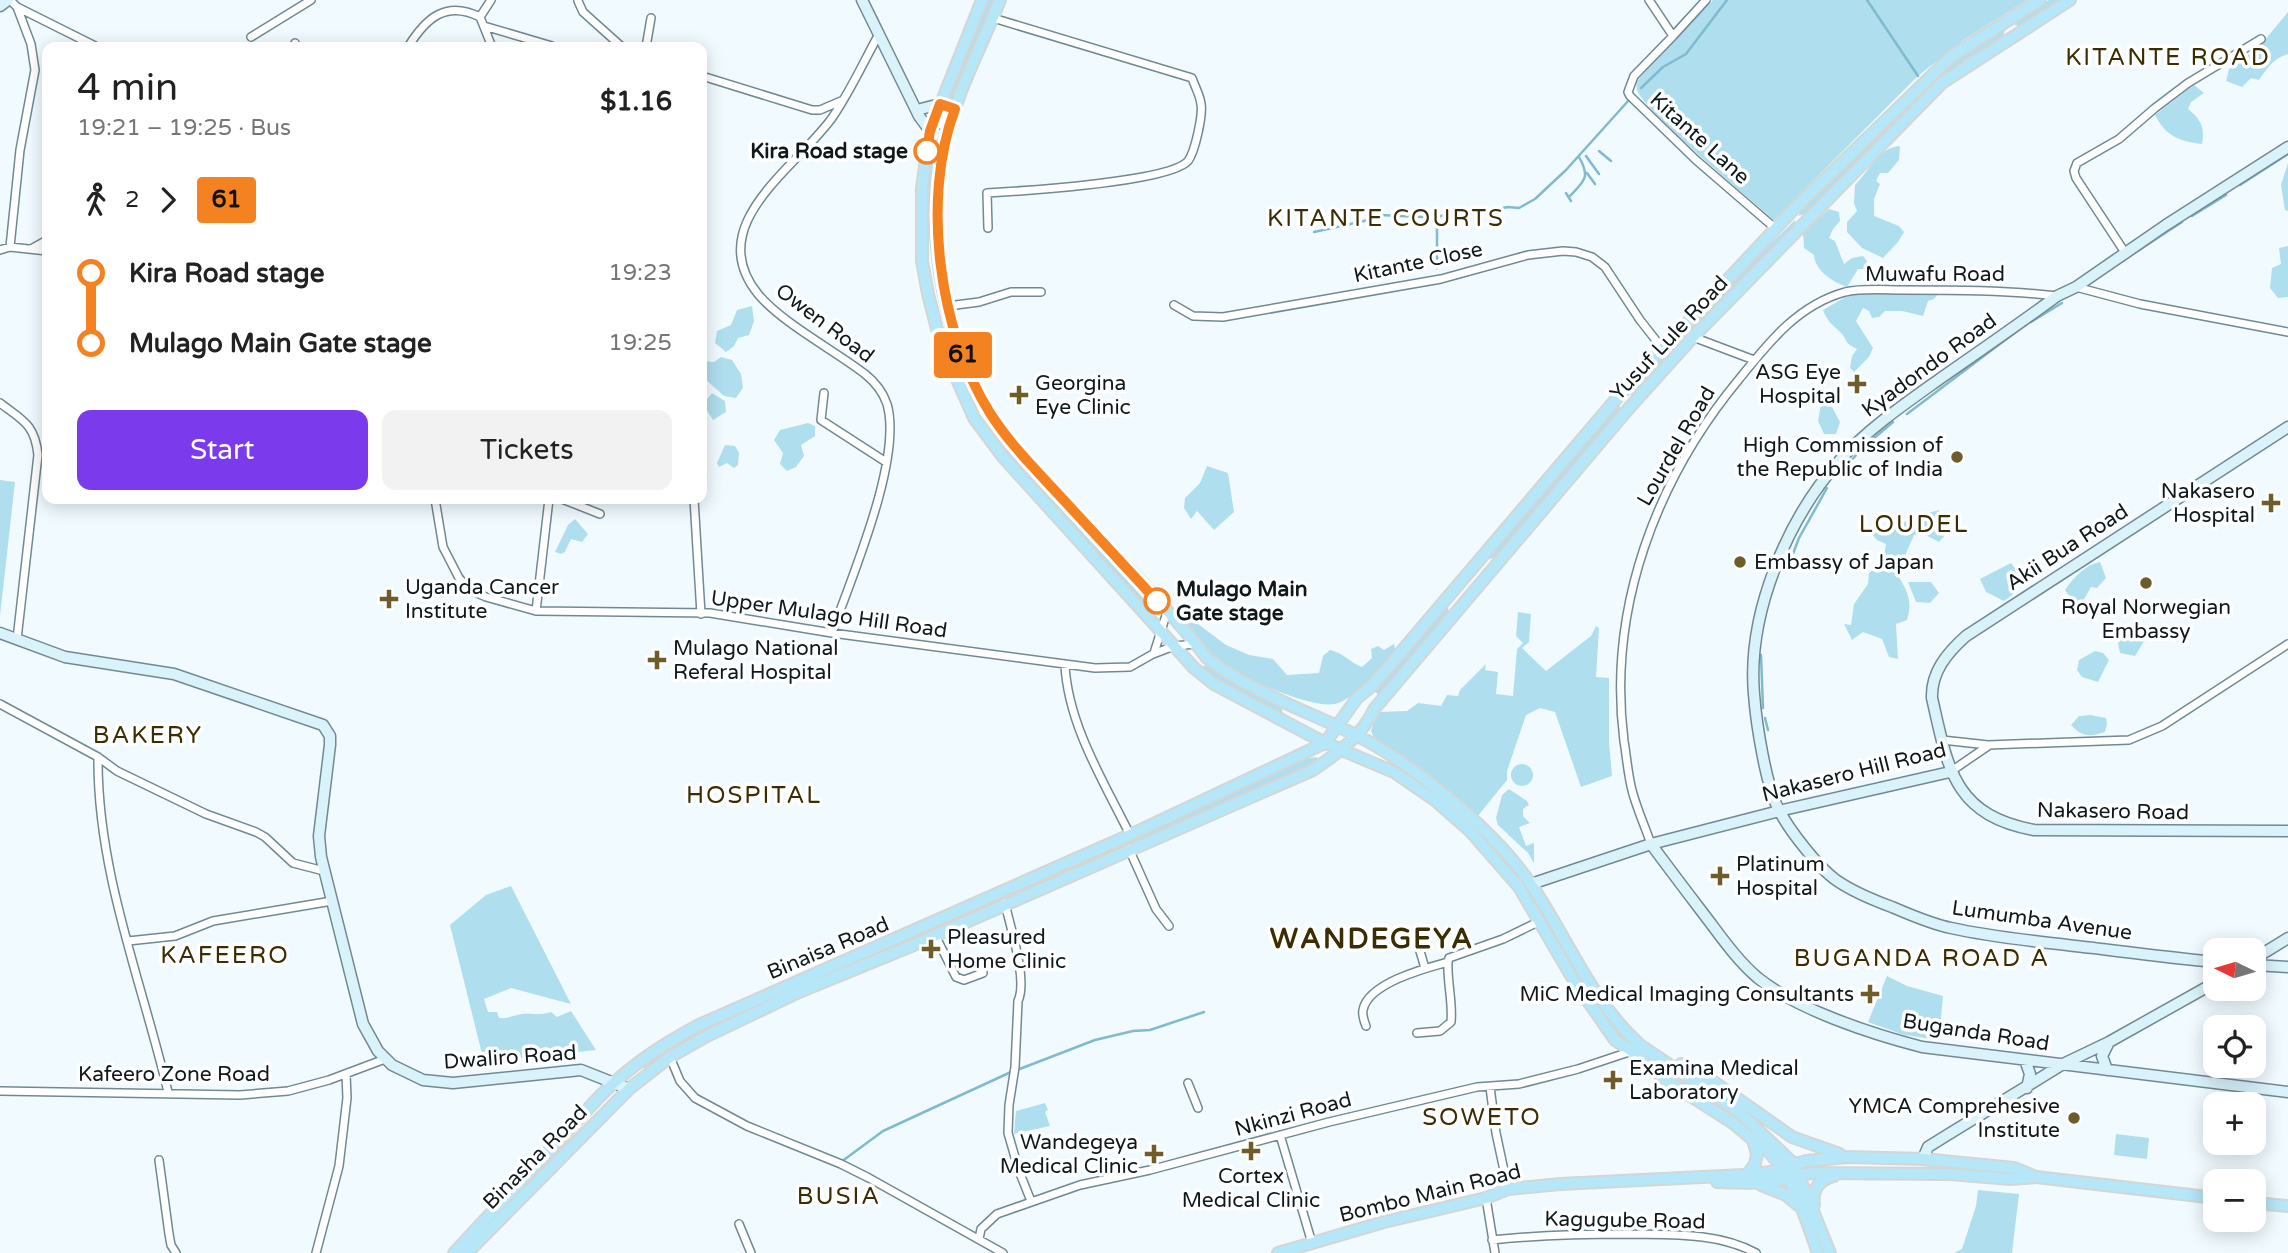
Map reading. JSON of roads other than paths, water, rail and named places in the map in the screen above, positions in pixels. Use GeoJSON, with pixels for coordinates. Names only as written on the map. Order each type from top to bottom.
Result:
{"type":"FeatureCollection","features":[{"type":"Feature","properties":{"kind":"main road"},"geometry":{"type":"LineString","coordinates":[[982,0],[930,131],[922,188],[921,232],[928,294],[940,341],[974,418],[1012,467],[1194,668],[1214,684],[1325,743],[1394,772],[1436,801],[1470,831],[1519,887],[1576,984],[1615,1040],[1666,1080],[1762,1145],[1792,1171],[1800,1207],[1818,1253]]}},
{"type":"Feature","properties":{"kind":"main road"},"geometry":{"type":"LineString","coordinates":[[1000,0],[955,109],[946,138],[941,165],[938,216],[942,280],[948,306],[960,349],[989,413],[1022,455],[1207,658],[1223,670],[1374,745],[1440,791],[1509,855],[1531,884],[1587,977],[1626,1032],[1738,1111],[1792,1171],[1817,1218],[1830,1253]]}},
{"type":"Feature","properties":{"kind":"main road","name":"Yusuf Lule Road"},"geometry":{"type":"LineString","coordinates":[[1325,743],[1357,698],[1373,685],[1618,398],[1776,229],[1934,72],[1969,43],[2040,0]]}},
{"type":"Feature","properties":{"kind":"main road","name":"Yusuf Lule Road"},"geometry":{"type":"LineString","coordinates":[[1343,750],[1457,610],[1693,337],[1942,83],[2070,0]]}},
{"type":"Feature","properties":{"kind":"main road"},"geometry":{"type":"LineString","coordinates":[[2003,22],[2012,36]]}},
{"type":"Feature","properties":{"kind":"main road"},"geometry":{"type":"LineString","coordinates":[[1618,398],[1630,407]]}},
{"type":"Feature","properties":{"kind":"main road"},"geometry":{"type":"LineString","coordinates":[[1012,467],[1022,455]]}},
{"type":"Feature","properties":{"kind":"main road"},"geometry":{"type":"LineString","coordinates":[[1478,561],[1489,573]]}},
{"type":"Feature","properties":{"kind":"main road"},"geometry":{"type":"LineString","coordinates":[[1446,599],[1457,610]]}},
{"type":"Feature","properties":{"kind":"main road","name":"Binaisa Road"},"geometry":{"type":"LineString","coordinates":[[454,1253],[613,1083],[660,1046],[699,1025],[1130,835],[1325,743]]}},
{"type":"Feature","properties":{"kind":"main road","name":"Binaisa Road"},"geometry":{"type":"LineString","coordinates":[[629,1089],[670,1057],[706,1035],[799,992],[1313,770],[1343,750]]}},
{"type":"Feature","properties":{"kind":"main road"},"geometry":{"type":"LineString","coordinates":[[1576,984],[1587,977]]}},
{"type":"Feature","properties":{"kind":"main road"},"geometry":{"type":"LineString","coordinates":[[1650,1051],[1711,1080],[1793,1137],[1848,1157]]}},
{"type":"Feature","properties":{"kind":"main road","name":"Binasha Road"},"geometry":{"type":"LineString","coordinates":[[467,1253],[629,1089]]}},
{"type":"Feature","properties":{"kind":"main road"},"geometry":{"type":"LineString","coordinates":[[1743,1131],[1753,1140],[1757,1154],[1747,1179]]}},
{"type":"Feature","properties":{"kind":"main road"},"geometry":{"type":"LineString","coordinates":[[1747,1179],[1775,1181],[1792,1171],[1848,1157],[1923,1159],[2014,1168],[2036,1177]]}},
{"type":"Feature","properties":{"kind":"main road"},"geometry":{"type":"LineString","coordinates":[[1747,1179],[1770,1172],[1792,1171],[1950,1174],[2010,1179],[2036,1177],[2203,1196]]}},
{"type":"Feature","properties":{"kind":"main road"},"geometry":{"type":"LineString","coordinates":[[1817,1218],[1813,1199],[1819,1183],[1849,1173]]}},
{"type":"Feature","properties":{"kind":"main road","name":"Bombo Main Road"},"geometry":{"type":"LineString","coordinates":[[1278,1253],[1384,1222],[1486,1198],[1508,1189],[1676,1178],[1747,1179]]}},
{"type":"Feature","properties":{"kind":"main road"},"geometry":{"type":"LineString","coordinates":[[1747,1179],[1786,1195],[1800,1207]]}},
{"type":"Feature","properties":{"kind":"main road"},"geometry":{"type":"LineString","coordinates":[[2266,1204],[2288,1206]]}},
{"type":"Feature","properties":{"kind":"street"},"geometry":{"type":"LineString","coordinates":[[0,6],[9,0],[17,7],[87,42]]}},
{"type":"Feature","properties":{"kind":"street"},"geometry":{"type":"LineString","coordinates":[[251,37],[311,0]]}},
{"type":"Feature","properties":{"kind":"street"},"geometry":{"type":"LineString","coordinates":[[480,17],[491,0]]}},
{"type":"Feature","properties":{"kind":"street"},"geometry":{"type":"LineString","coordinates":[[862,0],[917,110],[930,131],[946,138]]}},
{"type":"Feature","properties":{"kind":"street"},"geometry":{"type":"LineString","coordinates":[[1649,0],[1673,36],[1706,0]]}},
{"type":"Feature","properties":{"kind":"street"},"geometry":{"type":"LineString","coordinates":[[578,1],[583,12],[616,42]]}},
{"type":"Feature","properties":{"kind":"street"},"geometry":{"type":"LineString","coordinates":[[10,247],[20,150],[35,70],[32,44],[17,7]]}},
{"type":"Feature","properties":{"kind":"street"},"geometry":{"type":"LineString","coordinates":[[412,42],[426,23],[445,11],[456,9],[480,17],[490,42]]}},
{"type":"Feature","properties":{"kind":"street"},"geometry":{"type":"LineString","coordinates":[[647,42],[651,18]]}},
{"type":"Feature","properties":{"kind":"street"},"geometry":{"type":"LineString","coordinates":[[988,228],[987,193],[1084,185],[1145,176],[1183,164],[1192,152],[1202,113],[1192,78],[993,18]]}},
{"type":"Feature","properties":{"kind":"street"},"geometry":{"type":"LineString","coordinates":[[484,26],[538,42]]}},
{"type":"Feature","properties":{"kind":"street","name":"Owen Road"},"geometry":{"type":"LineString","coordinates":[[832,633],[878,500],[890,444],[887,404],[876,383],[778,313],[752,285],[741,266],[741,237],[755,206],[826,125],[879,34]]}},
{"type":"Feature","properties":{"kind":"street","name":"Kitante Lane"},"geometry":{"type":"LineString","coordinates":[[1673,36],[1634,76],[1628,92],[1630,96],[1696,160],[1776,229]]}},
{"type":"Feature","properties":{"kind":"street"},"geometry":{"type":"LineString","coordinates":[[2126,254],[2076,178],[2074,171],[2077,163],[2119,139],[2155,107],[2188,83],[2261,39]]}},
{"type":"Feature","properties":{"kind":"street"},"geometry":{"type":"LineString","coordinates":[[707,78],[812,110],[820,110],[842,101]]}},
{"type":"Feature","properties":{"kind":"street"},"geometry":{"type":"LineString","coordinates":[[917,110],[940,104],[955,109]]}},
{"type":"Feature","properties":{"kind":"street","name":"Kyadondo Road"},"geometry":{"type":"LineString","coordinates":[[1779,811],[1756,716],[1753,685],[1761,615],[1767,590],[1790,536],[1818,488],[1840,460],[1897,409],[2057,296],[2076,287],[2166,225],[2288,148]]}},
{"type":"Feature","properties":{"kind":"street"},"geometry":{"type":"LineString","coordinates":[[30,249],[42,243]]}},
{"type":"Feature","properties":{"kind":"street"},"geometry":{"type":"LineString","coordinates":[[0,250],[10,247],[42,250]]}},
{"type":"Feature","properties":{"kind":"street","name":"Kitante Close"},"geometry":{"type":"LineString","coordinates":[[1174,306],[1193,316],[1223,317],[1441,279],[1528,255],[1576,252],[1592,257],[1605,267],[1662,348]]}},
{"type":"Feature","properties":{"kind":"street"},"geometry":{"type":"LineString","coordinates":[[2076,287],[2140,304],[2288,332]]}},
{"type":"Feature","properties":{"kind":"street","name":"Muwafu Road"},"geometry":{"type":"LineString","coordinates":[[1754,360],[1785,325],[1805,309],[1848,292],[1964,289],[2057,296]]}},
{"type":"Feature","properties":{"kind":"street"},"geometry":{"type":"LineString","coordinates":[[948,306],[979,302],[1011,292],[1041,292]]}},
{"type":"Feature","properties":{"kind":"street"},"geometry":{"type":"LineString","coordinates":[[1693,337],[1754,360]]}},
{"type":"Feature","properties":{"kind":"street","name":"Lourdel Road"},"geometry":{"type":"LineString","coordinates":[[1651,844],[1632,793],[1620,698],[1622,638],[1628,607],[1643,547],[1669,487],[1698,435],[1754,360]]}},
{"type":"Feature","properties":{"kind":"street"},"geometry":{"type":"LineString","coordinates":[[824,393],[821,420],[886,461]]}},
{"type":"Feature","properties":{"kind":"street"},"geometry":{"type":"LineString","coordinates":[[0,403],[29,425],[38,454],[17,639]]}},
{"type":"Feature","properties":{"kind":"street","name":"Akii Bua Road"},"geometry":{"type":"LineString","coordinates":[[1942,740],[1931,689],[1938,669],[1955,645],[2288,427]]}},
{"type":"Feature","properties":{"kind":"street","name":"Upper Mulago Hill Road"},"geometry":{"type":"LineString","coordinates":[[435,504],[443,547],[470,590],[536,611],[701,614],[1065,665],[1128,668],[1154,653],[1174,646],[1197,644]]}},
{"type":"Feature","properties":{"kind":"street"},"geometry":{"type":"LineString","coordinates":[[536,611],[548,504]]}},
{"type":"Feature","properties":{"kind":"street"},"geometry":{"type":"LineString","coordinates":[[575,504],[600,514]]}},
{"type":"Feature","properties":{"kind":"street"},"geometry":{"type":"LineString","coordinates":[[694,504],[701,614]]}},
{"type":"Feature","properties":{"kind":"street"},"geometry":{"type":"LineString","coordinates":[[1154,653],[1167,612]]}},
{"type":"Feature","properties":{"kind":"street","name":"Dwaliro Road"},"geometry":{"type":"LineString","coordinates":[[0,634],[76,659],[174,674],[323,725],[330,736],[319,836],[324,871],[363,1024],[370,1040],[385,1059],[408,1074],[435,1081],[480,1081],[581,1070],[629,1089]]}},
{"type":"Feature","properties":{"kind":"street"},"geometry":{"type":"LineString","coordinates":[[1942,740],[1989,745],[2129,740],[2162,726],[2288,644]]}},
{"type":"Feature","properties":{"kind":"street"},"geometry":{"type":"LineString","coordinates":[[1065,665],[1066,683],[1077,720],[1130,835]]}},
{"type":"Feature","properties":{"kind":"street"},"geometry":{"type":"LineString","coordinates":[[0,704],[98,757],[117,771],[206,814],[256,832],[293,863],[324,871]]}},
{"type":"Feature","properties":{"kind":"street","name":"Nakasero Road"},"geometry":{"type":"LineString","coordinates":[[1942,740],[1950,772],[1965,794],[1994,819],[2034,830],[2288,831]]}},
{"type":"Feature","properties":{"kind":"street","name":"Nakasero Hill Road"},"geometry":{"type":"LineString","coordinates":[[1531,884],[1651,844],[1779,811],[1950,772],[1989,745]]}},
{"type":"Feature","properties":{"kind":"street"},"geometry":{"type":"LineString","coordinates":[[98,757],[97,788],[101,821],[128,941],[168,1092]]}},
{"type":"Feature","properties":{"kind":"street","name":"Lumumba Avenue"},"geometry":{"type":"LineString","coordinates":[[1779,811],[1807,850],[1833,878],[1866,897],[1918,918],[1950,928],[2203,961]]}},
{"type":"Feature","properties":{"kind":"street","name":"Buganda Road"},"geometry":{"type":"LineString","coordinates":[[1651,844],[1735,956],[1758,979],[1786,997],[1814,1010],[1910,1044],[2288,1092]]}},
{"type":"Feature","properties":{"kind":"street"},"geometry":{"type":"LineString","coordinates":[[1129,849],[1156,909],[1169,926]]}},
{"type":"Feature","properties":{"kind":"street"},"geometry":{"type":"LineString","coordinates":[[128,941],[175,936],[213,921],[332,901]]}},
{"type":"Feature","properties":{"kind":"street"},"geometry":{"type":"LineString","coordinates":[[1005,903],[1017,955],[1021,995],[1018,1001],[1009,1133],[1019,1171],[1031,1201]]}},
{"type":"Feature","properties":{"kind":"street"},"geometry":{"type":"LineString","coordinates":[[1417,1033],[1440,1031],[1451,1022],[1452,1010],[1447,984],[1450,958],[1503,939],[1538,922]]}},
{"type":"Feature","properties":{"kind":"street"},"geometry":{"type":"LineString","coordinates":[[934,935],[956,977],[964,980],[983,973]]}},
{"type":"Feature","properties":{"kind":"street"},"geometry":{"type":"LineString","coordinates":[[2266,952],[2288,938]]}},
{"type":"Feature","properties":{"kind":"street"},"geometry":{"type":"LineString","coordinates":[[1417,941],[1425,968]]}},
{"type":"Feature","properties":{"kind":"street"},"geometry":{"type":"LineString","coordinates":[[1366,1026],[1362,1012],[1365,1004],[1383,986],[1425,968],[1448,962]]}},
{"type":"Feature","properties":{"kind":"street"},"geometry":{"type":"LineString","coordinates":[[2266,966],[2288,967]]}},
{"type":"Feature","properties":{"kind":"street"},"geometry":{"type":"LineString","coordinates":[[1923,1159],[1930,1145],[2063,1064],[2109,1042],[2203,987]]}},
{"type":"Feature","properties":{"kind":"street"},"geometry":{"type":"LineString","coordinates":[[2107,1070],[2102,1056],[2109,1042]]}},
{"type":"Feature","properties":{"kind":"street","name":"Nkinzi Road"},"geometry":{"type":"LineString","coordinates":[[979,1239],[981,1229],[997,1214],[1107,1177],[1150,1170],[1477,1087],[1519,1084],[1632,1051]]}},
{"type":"Feature","properties":{"kind":"street"},"geometry":{"type":"LineString","coordinates":[[670,1057],[680,1081],[695,1098],[747,1126],[841,1164],[1003,1253]]}},
{"type":"Feature","properties":{"kind":"street","name":"Kafeero Zone Road"},"geometry":{"type":"LineString","coordinates":[[0,1091],[240,1094],[288,1091],[385,1059]]}},
{"type":"Feature","properties":{"kind":"street"},"geometry":{"type":"LineString","coordinates":[[2025,1060],[2030,1074],[2027,1088]]}},
{"type":"Feature","properties":{"kind":"street"},"geometry":{"type":"LineString","coordinates":[[316,1253],[339,1166],[347,1098],[346,1074]]}},
{"type":"Feature","properties":{"kind":"street"},"geometry":{"type":"LineString","coordinates":[[1188,1083],[1198,1108]]}},
{"type":"Feature","properties":{"kind":"street"},"geometry":{"type":"LineString","coordinates":[[1490,1087],[1508,1189]]}},
{"type":"Feature","properties":{"kind":"street"},"geometry":{"type":"LineString","coordinates":[[1280,1135],[1312,1243]]}},
{"type":"Feature","properties":{"kind":"street"},"geometry":{"type":"LineString","coordinates":[[159,1160],[171,1245],[176,1253]]}},
{"type":"Feature","properties":{"kind":"street"},"geometry":{"type":"LineString","coordinates":[[1486,1198],[1495,1253]]}},
{"type":"Feature","properties":{"kind":"street"},"geometry":{"type":"LineString","coordinates":[[739,1224],[751,1253]]}},
{"type":"Feature","properties":{"kind":"street","name":"Kagugube Road"},"geometry":{"type":"LineString","coordinates":[[1492,1240],[1564,1235],[1698,1237],[1732,1243],[1756,1253]]}},
{"type":"Feature","properties":{"kind":"waterway"},"geometry":{"type":"LineString","coordinates":[[1641,88],[1663,67],[1686,54],[1727,0]]}},
{"type":"Feature","properties":{"kind":"waterway"},"geometry":{"type":"LineString","coordinates":[[1867,0],[1918,76]]}},
{"type":"Feature","properties":{"kind":"waterway"},"geometry":{"type":"LineString","coordinates":[[1314,232],[1380,215],[1422,217],[1519,208],[1535,199],[1566,170],[1629,100]]}},
{"type":"Feature","properties":{"kind":"waterway"},"geometry":{"type":"LineString","coordinates":[[1599,151],[1611,161]]}},
{"type":"Feature","properties":{"kind":"waterway"},"geometry":{"type":"LineString","coordinates":[[2240,185],[2288,154]]}},
{"type":"Feature","properties":{"kind":"waterway"},"geometry":{"type":"LineString","coordinates":[[1586,156],[1599,174]]}},
{"type":"Feature","properties":{"kind":"waterway"},"geometry":{"type":"LineString","coordinates":[[1569,197],[1584,179],[1585,170],[1579,157]]}},
{"type":"Feature","properties":{"kind":"waterway"},"geometry":{"type":"LineString","coordinates":[[1587,173],[1595,184]]}},
{"type":"Feature","properties":{"kind":"waterway"},"geometry":{"type":"LineString","coordinates":[[1566,193],[1571,201]]}},
{"type":"Feature","properties":{"kind":"waterway"},"geometry":{"type":"LineString","coordinates":[[2192,216],[2226,195]]}},
{"type":"Feature","properties":{"kind":"waterway"},"geometry":{"type":"LineString","coordinates":[[1437,268],[1437,223],[1440,216]]}},
{"type":"Feature","properties":{"kind":"waterway"},"geometry":{"type":"LineString","coordinates":[[2107,271],[2182,222]]}},
{"type":"Feature","properties":{"kind":"waterway"},"geometry":{"type":"LineString","coordinates":[[2031,322],[2062,303]]}},
{"type":"Feature","properties":{"kind":"waterway"},"geometry":{"type":"LineString","coordinates":[[1907,414],[2017,331]]}},
{"type":"Feature","properties":{"kind":"waterway"},"geometry":{"type":"LineString","coordinates":[[1835,477],[1893,422]]}},
{"type":"Feature","properties":{"kind":"waterway"},"geometry":{"type":"LineString","coordinates":[[1789,564],[1799,538],[1827,488]]}},
{"type":"Feature","properties":{"kind":"waterway"},"geometry":{"type":"LineString","coordinates":[[1761,655],[1763,708]]}},
{"type":"Feature","properties":{"kind":"waterway"},"geometry":{"type":"LineString","coordinates":[[1765,718],[1768,730]]}},
{"type":"Feature","properties":{"kind":"waterway"},"geometry":{"type":"LineString","coordinates":[[1017,1070],[1095,1040],[1150,1030],[1204,1012]]}},
{"type":"Feature","properties":{"kind":"waterway"},"geometry":{"type":"LineString","coordinates":[[841,1162],[883,1131],[1011,1072]]}},
{"type":"Feature","properties":{"kind":"place","name":"Kira Road stage"},"geometry":{"type":"Point","coordinates":[927,151]}},
{"type":"Feature","properties":{"kind":"place","name":"ASG Eye Hospital"},"geometry":{"type":"Point","coordinates":[1857,384]}},
{"type":"Feature","properties":{"kind":"place","name":"Georgina Eye Clinic"},"geometry":{"type":"Point","coordinates":[1019,395]}},
{"type":"Feature","properties":{"kind":"place","name":"High Commission of the Republic of India"},"geometry":{"type":"Point","coordinates":[1957,457]}},
{"type":"Feature","properties":{"kind":"place","name":"Nakasero Hospital"},"geometry":{"type":"Point","coordinates":[2271,503]}},
{"type":"Feature","properties":{"kind":"place","name":"Embassy of Japan"},"geometry":{"type":"Point","coordinates":[1740,562]}},
{"type":"Feature","properties":{"kind":"place","name":"Royal Norwegian Embassy"},"geometry":{"type":"Point","coordinates":[2146,583]}},
{"type":"Feature","properties":{"kind":"place","name":"Uganda Cancer Institute"},"geometry":{"type":"Point","coordinates":[389,599]}},
{"type":"Feature","properties":{"kind":"place","name":"Mulago Main Gate stage"},"geometry":{"type":"Point","coordinates":[1157,601]}},
{"type":"Feature","properties":{"kind":"place","name":"Mulago National Referal Hospital"},"geometry":{"type":"Point","coordinates":[657,660]}},
{"type":"Feature","properties":{"kind":"place","name":"Platinum Hospital"},"geometry":{"type":"Point","coordinates":[1720,876]}},
{"type":"Feature","properties":{"kind":"place","name":"Pleasured Home Clinic"},"geometry":{"type":"Point","coordinates":[931,949]}},
{"type":"Feature","properties":{"kind":"place","name":"MiC Medical Imaging Consultants"},"geometry":{"type":"Point","coordinates":[1870,994]}},
{"type":"Feature","properties":{"kind":"place","name":"Examina Medical Laboratory"},"geometry":{"type":"Point","coordinates":[1613,1080]}},
{"type":"Feature","properties":{"kind":"place","name":"YMCA Comprehesive Institute"},"geometry":{"type":"Point","coordinates":[2074,1118]}},
{"type":"Feature","properties":{"kind":"place","name":"Cortex Medical Clinic"},"geometry":{"type":"Point","coordinates":[1251,1151]}},
{"type":"Feature","properties":{"kind":"place","name":"Wandegeya Medical Clinic"},"geometry":{"type":"Point","coordinates":[1154,1154]}},
{"type":"Feature","properties":{"kind":"district","name":"KITANTE ROAD"},"geometry":{"type":"Point","coordinates":[2168,57]}},
{"type":"Feature","properties":{"kind":"district","name":"KITANTE COURTS"},"geometry":{"type":"Point","coordinates":[1386,218]}},
{"type":"Feature","properties":{"kind":"district","name":"LOUDEL"},"geometry":{"type":"Point","coordinates":[1914,524]}},
{"type":"Feature","properties":{"kind":"district","name":"BAKERY"},"geometry":{"type":"Point","coordinates":[148,735]}},
{"type":"Feature","properties":{"kind":"district","name":"HOSPITAL"},"geometry":{"type":"Point","coordinates":[754,795]}},
{"type":"Feature","properties":{"kind":"district","name":"WANDEGEYA"},"geometry":{"type":"Point","coordinates":[1372,938]}},
{"type":"Feature","properties":{"kind":"district","name":"KAFEERO"},"geometry":{"type":"Point","coordinates":[225,955]}},
{"type":"Feature","properties":{"kind":"district","name":"BUGANDA ROAD A"},"geometry":{"type":"Point","coordinates":[1922,958]}},
{"type":"Feature","properties":{"kind":"district","name":"SOWETO"},"geometry":{"type":"Point","coordinates":[1482,1117]}},
{"type":"Feature","properties":{"kind":"district","name":"BUSIA"},"geometry":{"type":"Point","coordinates":[839,1196]}}]}
